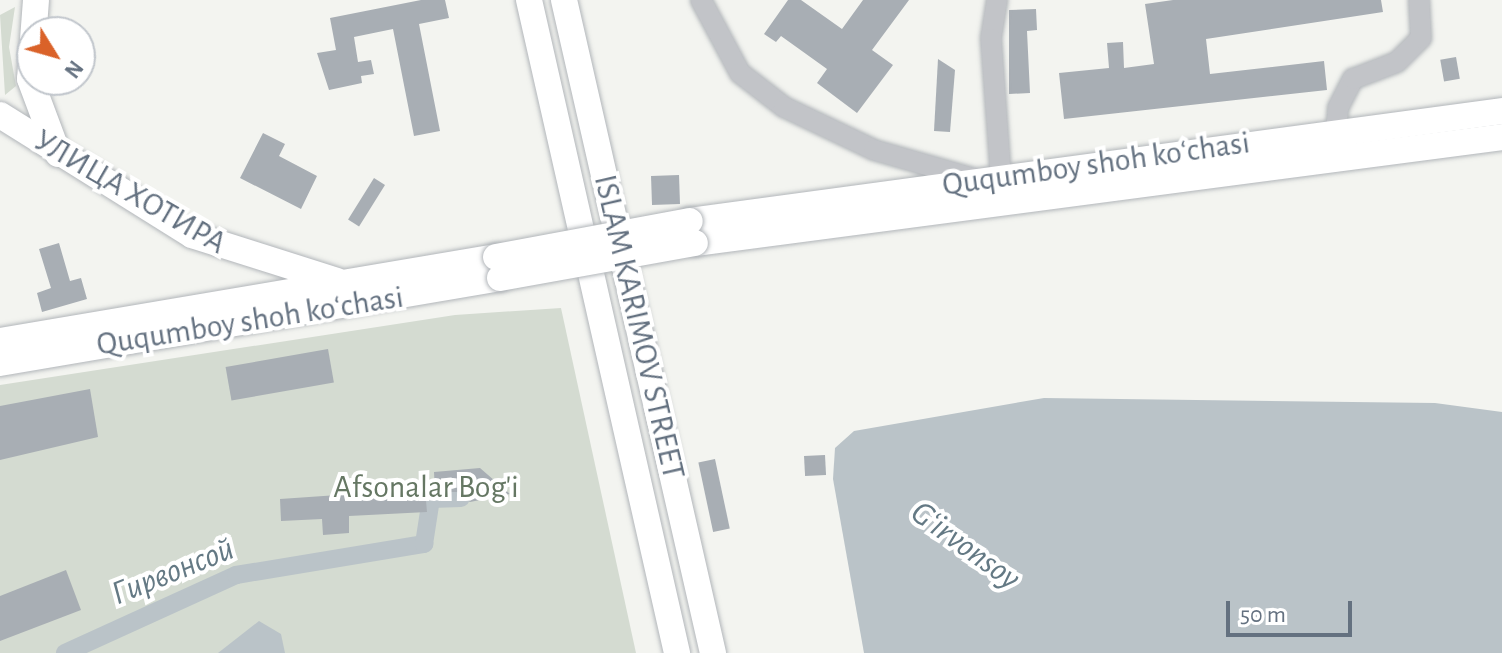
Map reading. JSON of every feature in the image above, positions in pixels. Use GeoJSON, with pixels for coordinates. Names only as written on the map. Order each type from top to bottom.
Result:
{"type":"FeatureCollection","features":[{"type":"Feature","properties":{"kind":"main road"},"geometry":{"type":"LineString","coordinates":[[36,0],[30,79],[60,157]]}},
{"type":"Feature","properties":{"kind":"main road","name":"ISLAM KARIMOV STREET"},"geometry":{"type":"LineString","coordinates":[[529,0],[677,653]]}},
{"type":"Feature","properties":{"kind":"main road","name":"ISLAM KARIMOV STREET"},"geometry":{"type":"LineString","coordinates":[[564,0],[713,653]]}},
{"type":"Feature","properties":{"kind":"main road","name":"Ququmboy shoh koʻchasi"},"geometry":{"type":"LineString","coordinates":[[692,232],[990,179],[1502,111]]}},
{"type":"Feature","properties":{"kind":"main road","name":"УЛИЦА ХОТИРА"},"geometry":{"type":"LineString","coordinates":[[0,115],[60,157],[215,245],[357,285]]}},
{"type":"Feature","properties":{"kind":"main road","name":"Ququmboy shoh koʻchasi"},"geometry":{"type":"LineString","coordinates":[[692,232],[1502,137]]}},
{"type":"Feature","properties":{"kind":"main road"},"geometry":{"type":"LineString","coordinates":[[498,267],[692,232]]}},
{"type":"Feature","properties":{"kind":"main road","name":"Ququmboy shoh koʻchasi"},"geometry":{"type":"LineString","coordinates":[[0,341],[357,285],[498,267]]}},
{"type":"Feature","properties":{"kind":"main road","name":"Ququmboy shoh koʻchasi"},"geometry":{"type":"LineString","coordinates":[[0,363],[498,267]]}},
{"type":"Feature","properties":{"kind":"street"},"geometry":{"type":"LineString","coordinates":[[701,0],[740,73],[784,107],[874,150],[990,179],[991,39],[997,0]]}},
{"type":"Feature","properties":{"kind":"street"},"geometry":{"type":"LineString","coordinates":[[1336,132],[1338,108],[1353,79],[1397,62],[1421,38],[1419,0]]}},
{"type":"Feature","properties":{"kind":"green space"},"geometry":{"type":"Polygon","coordinates":[[[15,7],[9,47],[16,86],[5,95],[0,15],[15,7]]]}},
{"type":"Feature","properties":{"kind":"green space","name":"Afsonalar Bog'i"},"geometry":{"type":"Polygon","coordinates":[[[561,308],[636,653],[0,653],[0,385],[455,315],[561,308]]]}},
{"type":"Feature","properties":{"kind":"water","name":"G‘irvonsoy"},"geometry":{"type":"Polygon","coordinates":[[[1044,398],[1435,403],[1502,412],[1502,653],[864,653],[833,479],[835,448],[854,431],[1044,398]]]}},
{"type":"Feature","properties":{"kind":"water"},"geometry":{"type":"Polygon","coordinates":[[[259,621],[281,634],[285,653],[218,653],[259,621]]]}},
{"type":"Feature","properties":{"kind":"building"},"geometry":{"type":"Polygon","coordinates":[[[421,0],[445,0],[449,18],[419,24],[440,131],[414,136],[393,29],[354,37],[358,62],[371,60],[374,74],[361,76],[362,83],[329,90],[317,53],[336,50],[330,18],[421,0]]]}},
{"type":"Feature","properties":{"kind":"building"},"geometry":{"type":"Polygon","coordinates":[[[788,0],[801,0],[842,29],[863,0],[909,0],[872,50],[893,65],[857,113],[817,83],[827,69],[781,36],[776,42],[764,34],[788,0]]]}},
{"type":"Feature","properties":{"kind":"building"},"geometry":{"type":"Polygon","coordinates":[[[1173,0],[1381,0],[1383,12],[1206,39],[1210,74],[1324,61],[1327,90],[1064,119],[1059,73],[1109,68],[1107,43],[1123,42],[1124,68],[1154,64],[1145,4],[1173,0]]]}},
{"type":"Feature","properties":{"kind":"building"},"geometry":{"type":"Polygon","coordinates":[[[1036,9],[1037,30],[1027,31],[1030,93],[1009,94],[1009,10],[1036,9]]]}},
{"type":"Feature","properties":{"kind":"building"},"geometry":{"type":"Polygon","coordinates":[[[1456,57],[1460,79],[1444,81],[1440,60],[1456,57]]]}},
{"type":"Feature","properties":{"kind":"building"},"geometry":{"type":"Polygon","coordinates":[[[938,59],[955,70],[950,132],[934,131],[938,59]]]}},
{"type":"Feature","properties":{"kind":"building"},"geometry":{"type":"Polygon","coordinates":[[[263,133],[285,144],[279,156],[317,176],[301,209],[240,178],[263,133]]]}},
{"type":"Feature","properties":{"kind":"building"},"geometry":{"type":"Polygon","coordinates":[[[679,175],[680,204],[652,205],[651,176],[679,175]]]}},
{"type":"Feature","properties":{"kind":"building"},"geometry":{"type":"Polygon","coordinates":[[[374,178],[385,185],[359,226],[348,220],[374,178]]]}},
{"type":"Feature","properties":{"kind":"building"},"geometry":{"type":"Polygon","coordinates":[[[59,243],[70,281],[81,278],[87,299],[42,312],[37,293],[51,288],[39,249],[59,243]]]}},
{"type":"Feature","properties":{"kind":"building"},"geometry":{"type":"Polygon","coordinates":[[[328,349],[334,382],[231,401],[226,367],[328,349]]]}},
{"type":"Feature","properties":{"kind":"building"},"geometry":{"type":"Polygon","coordinates":[[[90,389],[98,437],[0,460],[0,406],[90,389]]]}},
{"type":"Feature","properties":{"kind":"building"},"geometry":{"type":"Polygon","coordinates":[[[825,455],[826,475],[805,476],[804,456],[825,455]]]}},
{"type":"Feature","properties":{"kind":"building"},"geometry":{"type":"Polygon","coordinates":[[[715,459],[730,528],[713,532],[698,463],[715,459]]]}},
{"type":"Feature","properties":{"kind":"building"},"geometry":{"type":"Polygon","coordinates":[[[480,468],[510,494],[470,502],[457,492],[435,492],[434,472],[480,468]]]}},
{"type":"Feature","properties":{"kind":"building"},"geometry":{"type":"Polygon","coordinates":[[[425,489],[427,512],[349,516],[349,533],[323,535],[322,519],[281,521],[280,499],[425,489]]]}},
{"type":"Feature","properties":{"kind":"building"},"geometry":{"type":"Polygon","coordinates":[[[66,570],[81,610],[0,641],[0,596],[66,570]]]}},
{"type":"Feature","properties":{"kind":"waterway","name":"Гирвонсой"},"geometry":{"type":"LineString","coordinates":[[65,653],[236,575],[424,544],[431,499],[461,498]]}}]}
